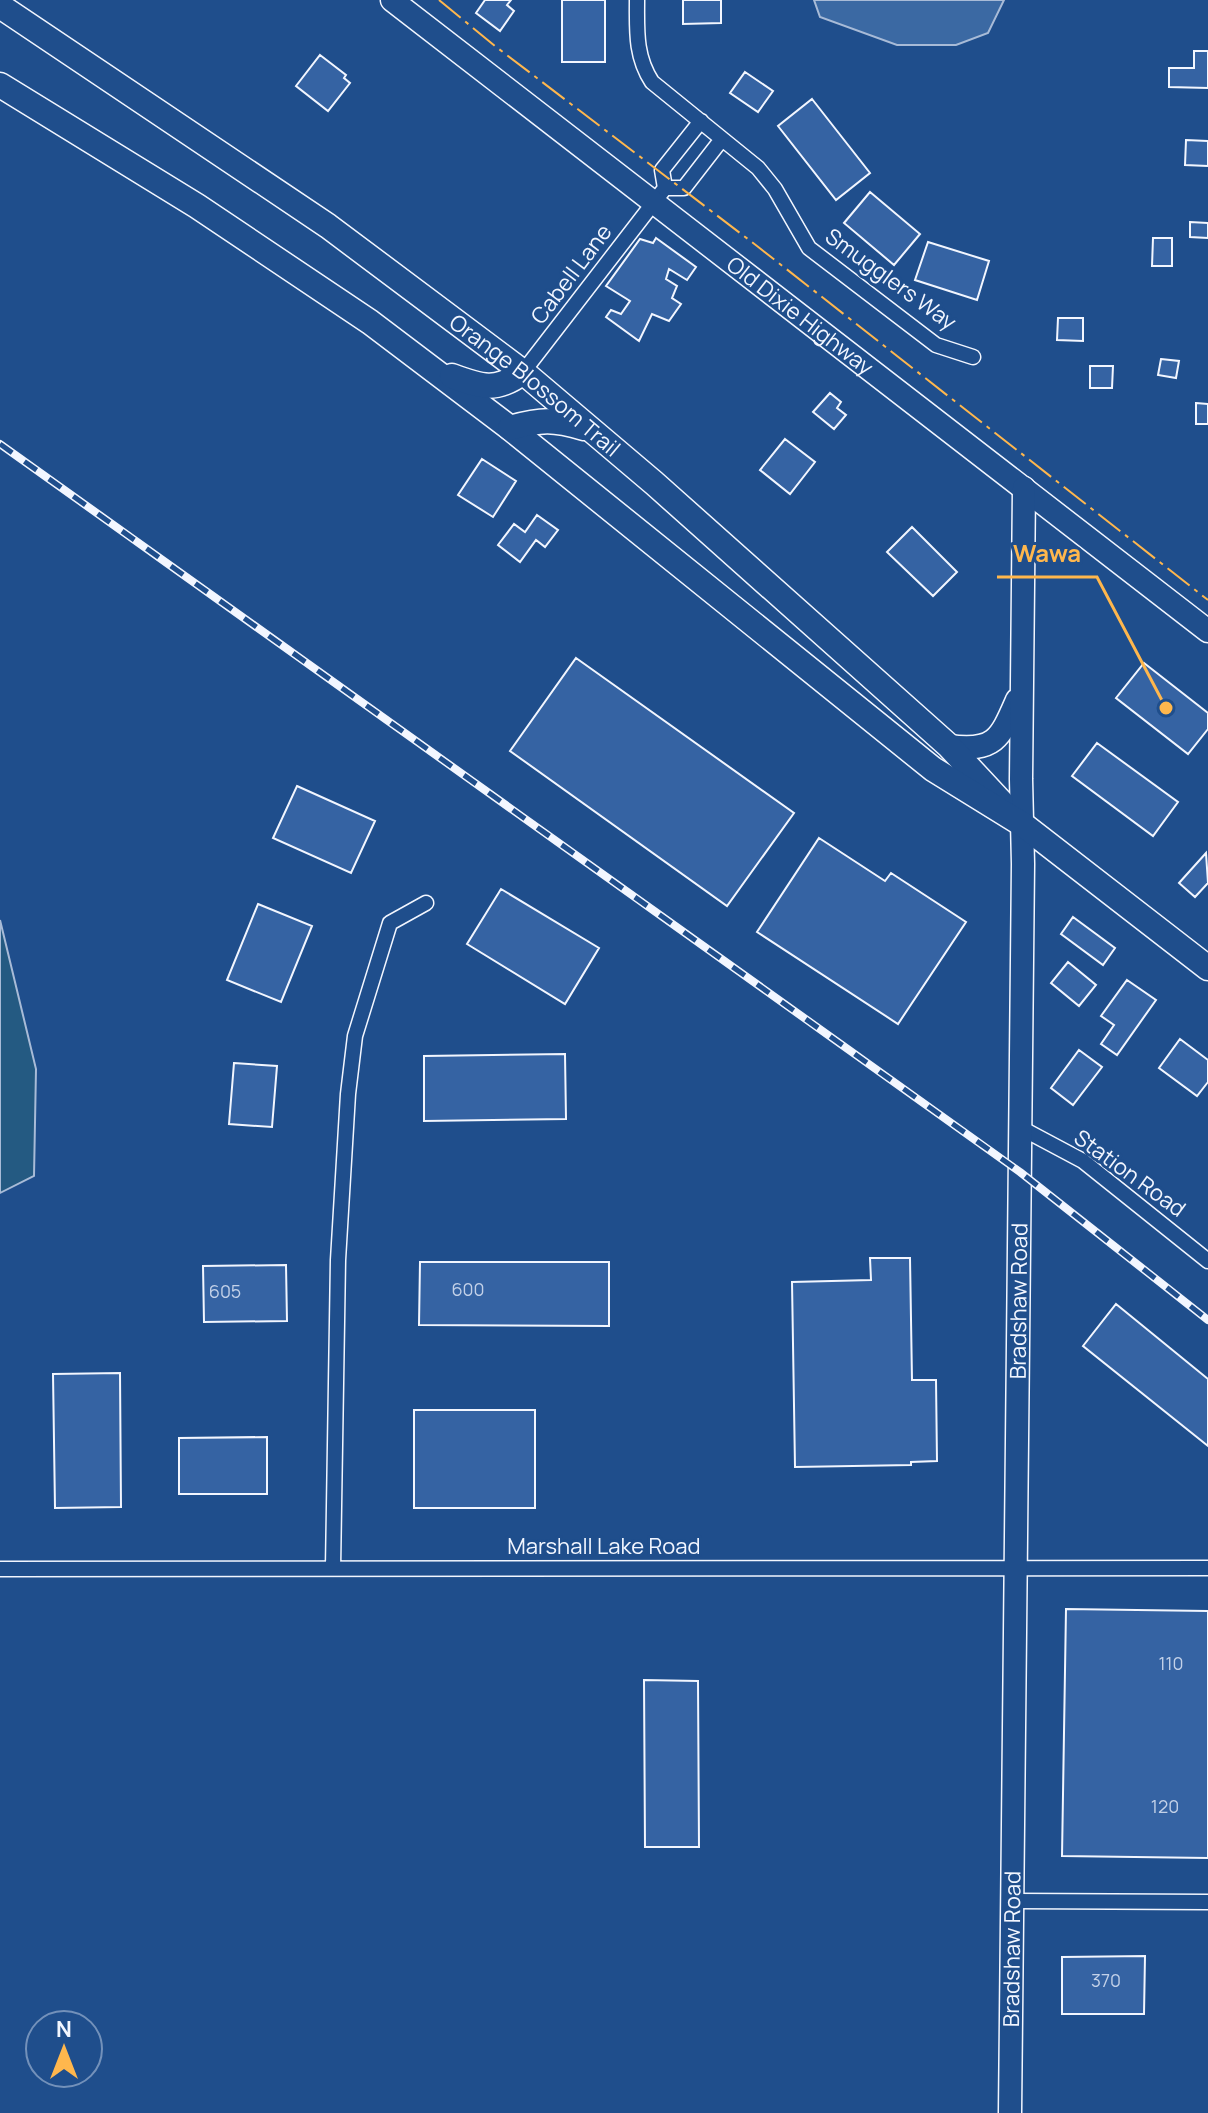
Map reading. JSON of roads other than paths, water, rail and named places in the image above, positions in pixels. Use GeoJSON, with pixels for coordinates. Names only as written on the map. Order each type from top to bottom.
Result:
{"type":"FeatureCollection","features":[{"type":"Feature","properties":{"kind":"main road","name":"Orange Blossom Trail"},"geometry":{"type":"LineString","coordinates":[[0,6],[328,226],[523,372],[594,431],[949,746],[1022,824]]}},
{"type":"Feature","properties":{"kind":"main road","name":"Orange Blossom Trail"},"geometry":{"type":"LineString","coordinates":[[0,85],[259,246],[435,370],[933,769],[1022,824],[1208,968]]}},
{"type":"Feature","properties":{"kind":"main road"},"geometry":{"type":"LineString","coordinates":[[435,370],[473,384],[493,386],[509,383],[523,372]]}},
{"type":"Feature","properties":{"kind":"main road"},"geometry":{"type":"LineString","coordinates":[[510,428],[556,419],[594,431]]}},
{"type":"Feature","properties":{"kind":"street","name":"Old Dixie Highway"},"geometry":{"type":"LineString","coordinates":[[392,0],[660,195],[1024,488],[1208,631]]}},
{"type":"Feature","properties":{"kind":"street","name":"Smugglers Way"},"geometry":{"type":"LineString","coordinates":[[637,0],[637,50],[652,82],[758,168],[775,189],[809,248],[936,345],[973,357]]}},
{"type":"Feature","properties":{"kind":"street"},"geometry":{"type":"LineString","coordinates":[[701,121],[662,170],[660,195],[684,188],[722,139]]}},
{"type":"Feature","properties":{"kind":"street"},"geometry":{"type":"LineString","coordinates":[[676,153],[699,169]]}},
{"type":"Feature","properties":{"kind":"street","name":"Cabell Lane"},"geometry":{"type":"LineString","coordinates":[[523,372],[660,195]]}},
{"type":"Feature","properties":{"kind":"street","name":"Bradshaw Road"},"geometry":{"type":"LineString","coordinates":[[1010,2113],[1021,1128],[1024,488]]}},
{"type":"Feature","properties":{"kind":"street"},"geometry":{"type":"LineString","coordinates":[[949,746],[970,749],[989,745],[1005,729],[1021,692]]}},
{"type":"Feature","properties":{"kind":"street"},"geometry":{"type":"LineString","coordinates":[[333,1568],[338,1260],[348,1094],[355,1036],[390,923],[426,903]]}},
{"type":"Feature","properties":{"kind":"street","name":"Station Road"},"geometry":{"type":"LineString","coordinates":[[1021,1128],[1083,1161],[1208,1261]]}},
{"type":"Feature","properties":{"kind":"street","name":"Marshall Lake Road"},"geometry":{"type":"LineString","coordinates":[[0,1569],[1208,1568]]}},
{"type":"Feature","properties":{"kind":"street"},"geometry":{"type":"LineString","coordinates":[[1012,1901],[1208,1902]]}},
{"type":"Feature","properties":{"kind":"railway"},"geometry":{"type":"LineString","coordinates":[[0,444],[1020,1172],[1208,1320]]}},
{"type":"Feature","properties":{"kind":"place","name":"Wawa"},"geometry":{"type":"Point","coordinates":[1166,708]}}]}
